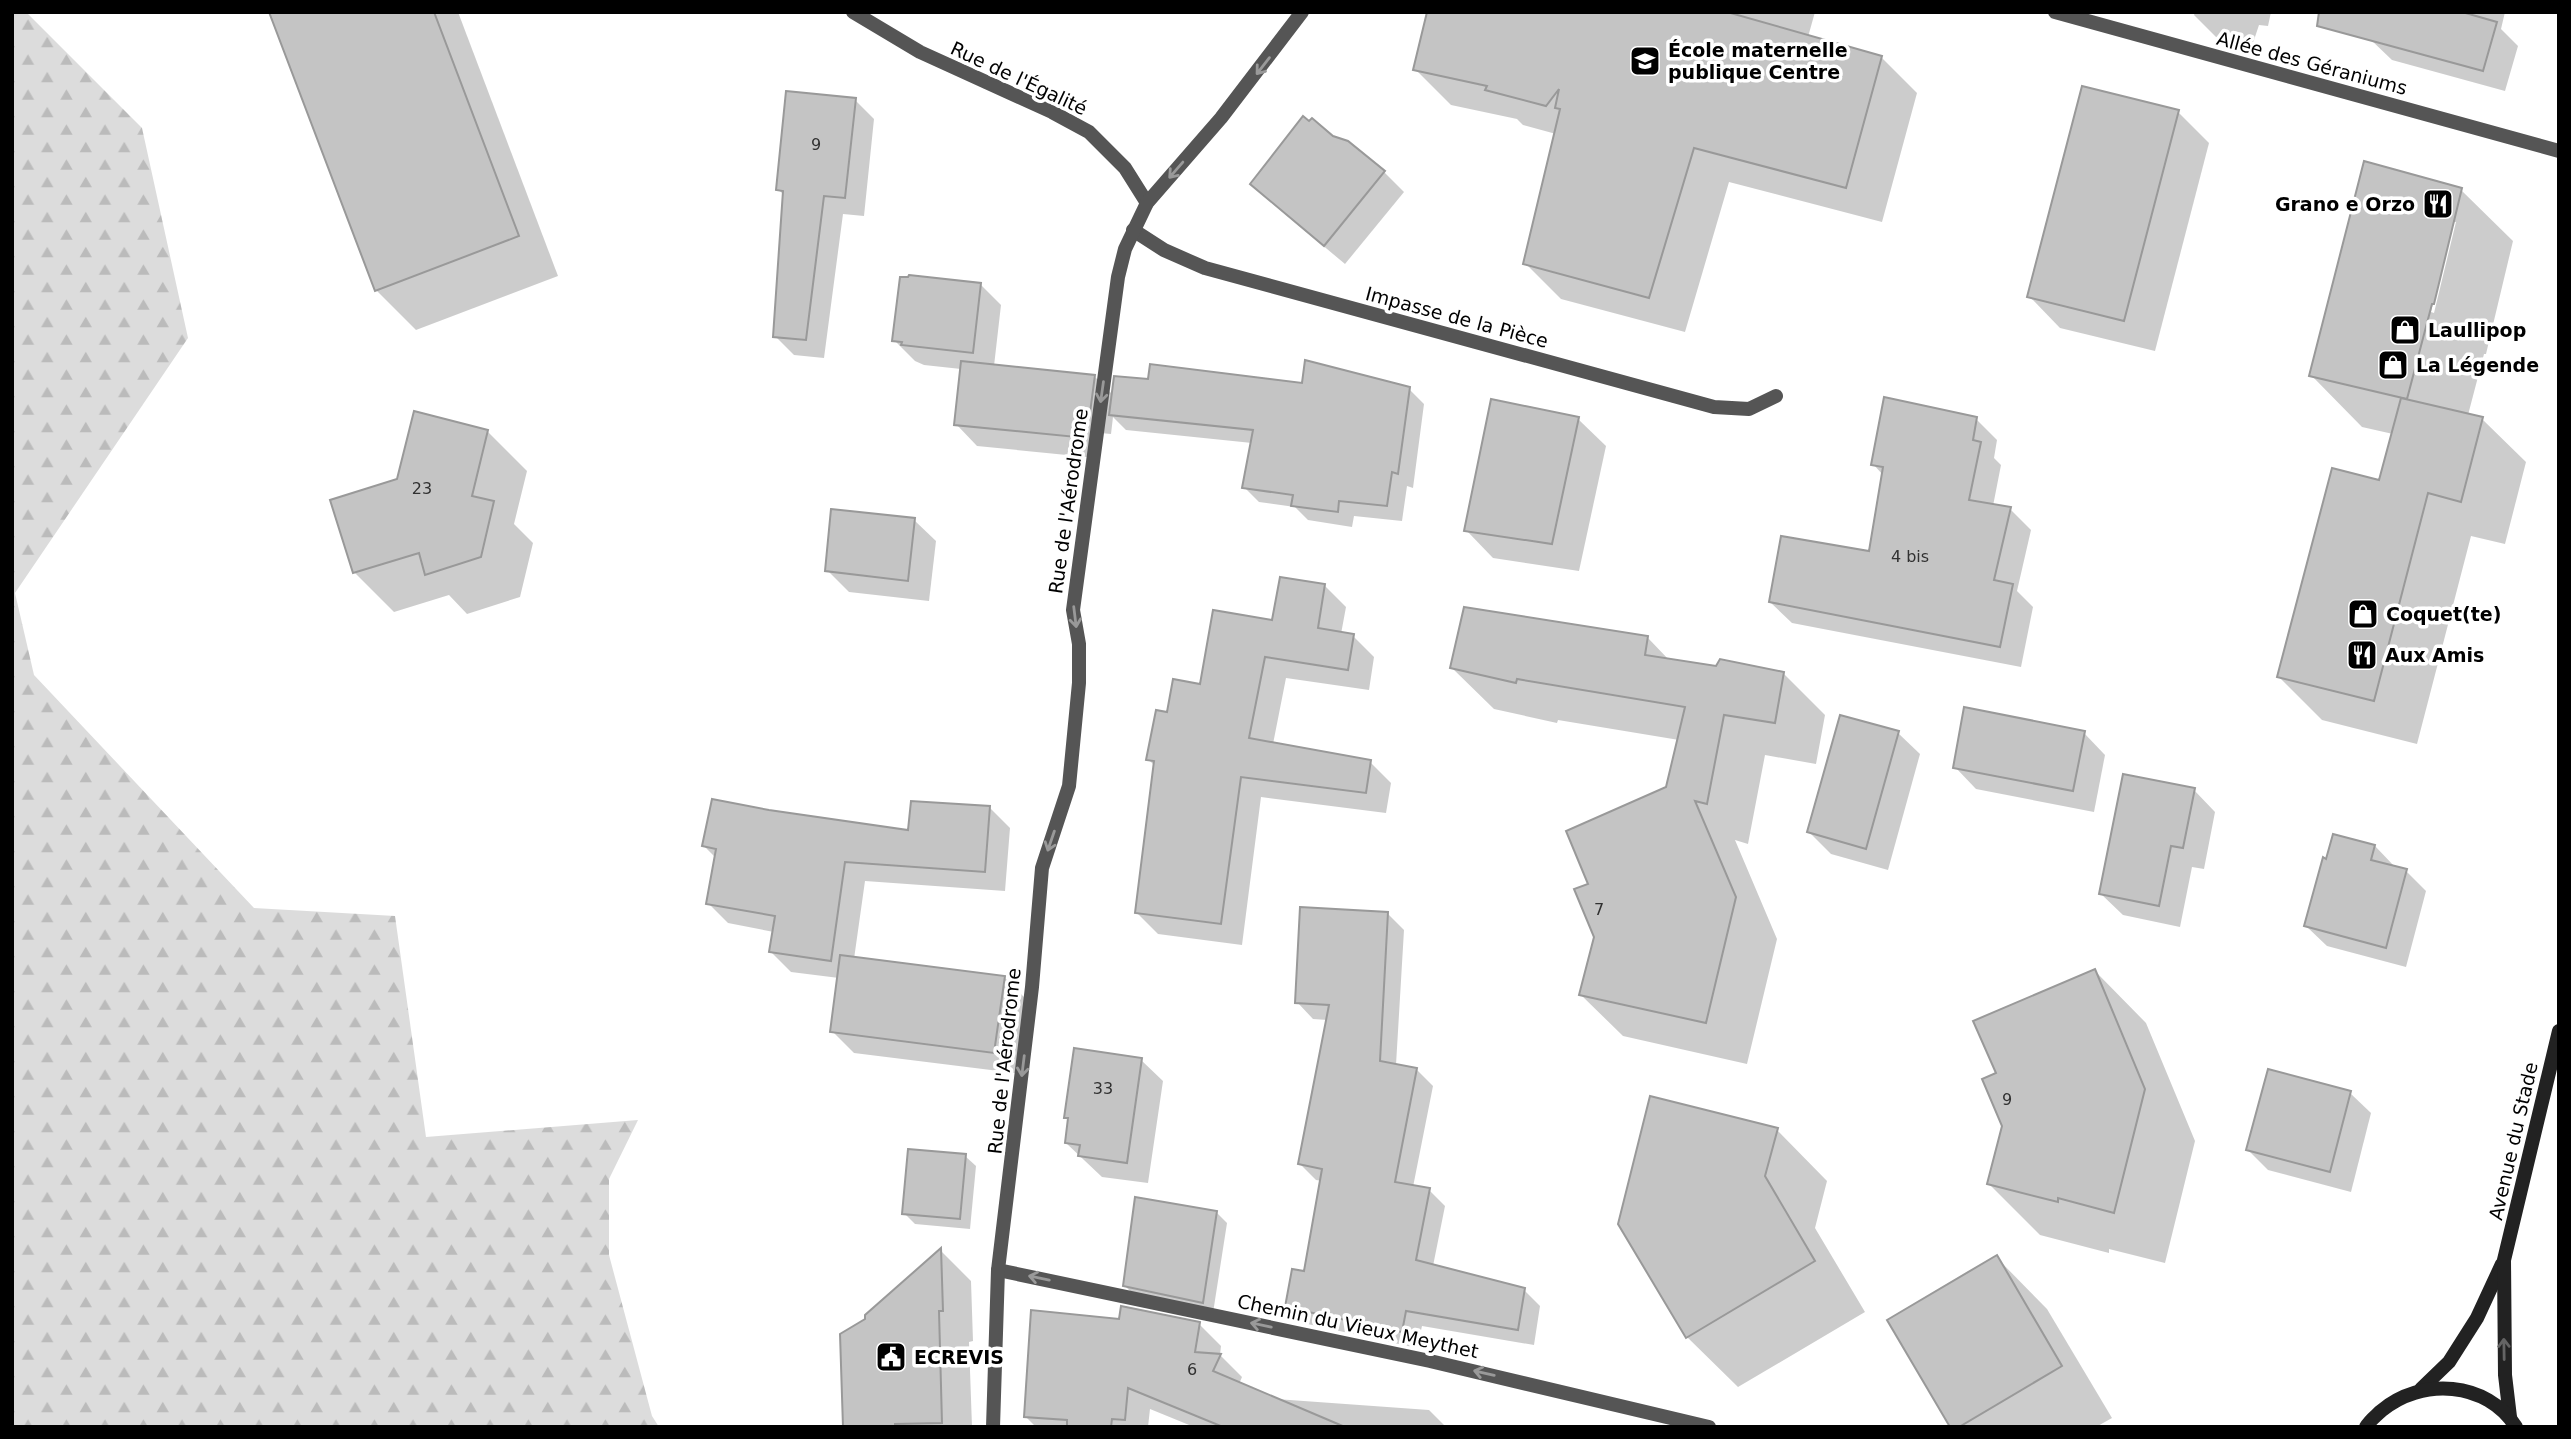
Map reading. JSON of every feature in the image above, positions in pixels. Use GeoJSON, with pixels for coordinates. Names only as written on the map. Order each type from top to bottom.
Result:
{"type":"FeatureCollection","features":[{"type":"Feature","properties":{"kind":"main road","name":"Avenue du Stade"},"geometry":{"type":"LineString","coordinates":[[2421,1390],[2449,1362],[2477,1318],[2504,1260],[2559,1031]]}},
{"type":"Feature","properties":{"kind":"main road","name":"Avenue du Stade"},"geometry":{"type":"LineString","coordinates":[[2504,1260],[2505,1375],[2513,1422]]}},
{"type":"Feature","properties":{"kind":"main road"},"geometry":{"type":"LineString","coordinates":[[2366,1427],[2392,1402],[2421,1390],[2454,1388],[2484,1398],[2513,1422]]}},
{"type":"Feature","properties":{"kind":"street","name":"Rue de l'Égalité"},"geometry":{"type":"LineString","coordinates":[[853,12],[920,52],[1052,112],[1089,132],[1125,168],[1147,203]]}},
{"type":"Feature","properties":{"kind":"street","name":"Rue de l'Aérodrome"},"geometry":{"type":"LineString","coordinates":[[993,1427],[998,1270],[1032,987],[1042,868],[1069,786],[1079,683],[1079,644],[1073,610],[1118,277],[1125,249],[1147,203],[1221,118],[1302,12]]}},
{"type":"Feature","properties":{"kind":"street","name":"Allée des Géraniums"},"geometry":{"type":"LineString","coordinates":[[2056,12],[2559,151]]}},
{"type":"Feature","properties":{"kind":"street","name":"Impasse de la Pièce"},"geometry":{"type":"LineString","coordinates":[[1133,230],[1164,250],[1205,268],[1714,408],[1749,409],[1776,396]]}},
{"type":"Feature","properties":{"kind":"street","name":"Chemin du Vieux Meythet"},"geometry":{"type":"LineString","coordinates":[[998,1270],[1550,1388],[1709,1427]]}},
{"type":"Feature","properties":{"kind":"green space"},"geometry":{"type":"Polygon","coordinates":[[[12,12],[26,12],[142,128],[188,338],[15,593],[34,675],[254,908],[395,916],[426,1137],[638,1120],[609,1179],[609,1255],[652,1416],[659,1427],[12,1427],[12,12]]]}},
{"type":"Feature","properties":{"kind":"building"},"geometry":{"type":"Polygon","coordinates":[[[269,12],[434,12],[519,236],[375,291],[269,12]]]}},
{"type":"Feature","properties":{"kind":"building"},"geometry":{"type":"Polygon","coordinates":[[[1427,12],[1727,12],[1882,56],[1846,188],[1694,148],[1649,298],[1523,264],[1560,109],[1555,108],[1559,89],[1546,106],[1485,90],[1487,86],[1413,70],[1427,12]]]}},
{"type":"Feature","properties":{"kind":"building"},"geometry":{"type":"Polygon","coordinates":[[[2319,12],[2462,12],[2497,22],[2483,71],[2317,26],[2319,12]]]}},
{"type":"Feature","properties":{"kind":"building"},"geometry":{"type":"Polygon","coordinates":[[[2082,86],[2179,110],[2124,321],[2027,297],[2082,86]]]}},
{"type":"Feature","properties":{"kind":"building"},"geometry":{"type":"Polygon","coordinates":[[[786,91],[856,98],[845,198],[824,196],[806,340],[773,337],[783,191],[776,190],[786,91]]]}},
{"type":"Feature","properties":{"kind":"building"},"geometry":{"type":"Polygon","coordinates":[[[1303,116],[1309,121],[1312,118],[1333,136],[1348,141],[1385,171],[1324,246],[1250,184],[1303,116]]]}},
{"type":"Feature","properties":{"kind":"building"},"geometry":{"type":"Polygon","coordinates":[[[2364,161],[2462,188],[2434,304],[2407,399],[2309,376],[2364,161]]]}},
{"type":"Feature","properties":{"kind":"building"},"geometry":{"type":"Polygon","coordinates":[[[909,275],[981,283],[973,353],[901,345],[902,342],[892,341],[900,277],[909,275]]]}},
{"type":"Feature","properties":{"kind":"building"},"geometry":{"type":"Polygon","coordinates":[[[1305,360],[1410,387],[1398,474],[1392,472],[1387,506],[1339,501],[1338,512],[1291,506],[1293,495],[1242,488],[1253,430],[1109,415],[1114,376],[1148,379],[1150,364],[1302,383],[1305,360]]]}},
{"type":"Feature","properties":{"kind":"building"},"geometry":{"type":"Polygon","coordinates":[[[961,361],[1095,375],[1090,413],[1079,412],[1076,437],[954,425],[961,361]]]}},
{"type":"Feature","properties":{"kind":"building"},"geometry":{"type":"Polygon","coordinates":[[[1884,397],[1977,417],[1973,440],[1981,442],[1969,500],[2011,507],[1994,580],[2013,584],[2000,647],[1769,602],[1781,536],[1869,551],[1883,467],[1871,465],[1884,397]]]}},
{"type":"Feature","properties":{"kind":"building"},"geometry":{"type":"Polygon","coordinates":[[[2401,398],[2483,417],[2461,502],[2428,493],[2374,701],[2277,677],[2332,468],[2379,480],[2401,398]]]}},
{"type":"Feature","properties":{"kind":"building"},"geometry":{"type":"Polygon","coordinates":[[[1491,399],[1579,417],[1552,544],[1464,531],[1491,399]]]}},
{"type":"Feature","properties":{"kind":"building"},"geometry":{"type":"Polygon","coordinates":[[[414,411],[488,430],[472,496],[494,501],[481,557],[425,575],[419,553],[353,573],[330,500],[397,479],[414,411]]]}},
{"type":"Feature","properties":{"kind":"building"},"geometry":{"type":"Polygon","coordinates":[[[831,509],[915,518],[908,581],[825,571],[831,509]]]}},
{"type":"Feature","properties":{"kind":"building"},"geometry":{"type":"Polygon","coordinates":[[[1280,577],[1325,584],[1318,628],[1354,634],[1348,670],[1265,657],[1249,738],[1371,760],[1366,793],[1241,777],[1221,924],[1135,913],[1154,761],[1146,760],[1156,710],[1167,712],[1173,679],[1200,684],[1213,610],[1272,620],[1280,577]]]}},
{"type":"Feature","properties":{"kind":"building"},"geometry":{"type":"Polygon","coordinates":[[[1464,607],[1648,636],[1645,655],[1716,666],[1720,659],[1784,672],[1775,723],[1724,715],[1707,804],[1695,801],[1736,897],[1706,1023],[1579,995],[1594,937],[1574,889],[1588,884],[1566,831],[1666,787],[1685,707],[1517,679],[1516,683],[1450,668],[1464,607]]]}},
{"type":"Feature","properties":{"kind":"building"},"geometry":{"type":"Polygon","coordinates":[[[1964,707],[2085,731],[2073,791],[1953,768],[1964,707]]]}},
{"type":"Feature","properties":{"kind":"building"},"geometry":{"type":"Polygon","coordinates":[[[1840,715],[1899,731],[1866,849],[1807,832],[1840,715]]]}},
{"type":"Feature","properties":{"kind":"building"},"geometry":{"type":"Polygon","coordinates":[[[2123,774],[2195,788],[2183,848],[2171,846],[2159,906],[2099,894],[2123,774]]]}},
{"type":"Feature","properties":{"kind":"building"},"geometry":{"type":"Polygon","coordinates":[[[712,799],[908,830],[911,801],[990,806],[985,872],[845,862],[831,961],[769,952],[775,916],[706,904],[716,849],[702,846],[712,799]]]}},
{"type":"Feature","properties":{"kind":"building"},"geometry":{"type":"Polygon","coordinates":[[[2333,834],[2375,845],[2371,860],[2407,869],[2386,948],[2304,926],[2323,857],[2326,859],[2333,834]]]}},
{"type":"Feature","properties":{"kind":"building"},"geometry":{"type":"Polygon","coordinates":[[[1300,907],[1388,912],[1380,1061],[1417,1068],[1395,1182],[1430,1188],[1416,1260],[1525,1288],[1518,1330],[1406,1311],[1402,1332],[1285,1307],[1292,1269],[1304,1271],[1322,1169],[1298,1164],[1329,1005],[1295,1003],[1300,907]]]}},
{"type":"Feature","properties":{"kind":"building"},"geometry":{"type":"Polygon","coordinates":[[[840,955],[1005,976],[994,1053],[830,1032],[840,955]]]}},
{"type":"Feature","properties":{"kind":"building"},"geometry":{"type":"Polygon","coordinates":[[[2095,969],[2145,1089],[2114,1213],[2058,1198],[2058,1202],[1987,1184],[2002,1126],[1982,1079],[1996,1073],[1973,1021],[2095,969]]]}},
{"type":"Feature","properties":{"kind":"building"},"geometry":{"type":"Polygon","coordinates":[[[1074,1048],[1142,1058],[1127,1163],[1078,1156],[1080,1145],[1065,1143],[1068,1118],[1064,1118],[1074,1048]]]}},
{"type":"Feature","properties":{"kind":"building"},"geometry":{"type":"Polygon","coordinates":[[[2268,1069],[2351,1091],[2330,1172],[2246,1150],[2268,1069]]]}},
{"type":"Feature","properties":{"kind":"building"},"geometry":{"type":"Polygon","coordinates":[[[1650,1096],[1778,1128],[1765,1176],[1815,1261],[1686,1338],[1618,1224],[1650,1096]]]}},
{"type":"Feature","properties":{"kind":"building"},"geometry":{"type":"Polygon","coordinates":[[[908,1149],[966,1154],[960,1219],[902,1214],[908,1149]]]}},
{"type":"Feature","properties":{"kind":"building"},"geometry":{"type":"Polygon","coordinates":[[[1135,1197],[1217,1211],[1203,1303],[1123,1286],[1135,1197]]]}},
{"type":"Feature","properties":{"kind":"building","name":"ECREVIS"},"geometry":{"type":"Polygon","coordinates":[[[941,1248],[943,1311],[939,1311],[942,1423],[843,1427],[840,1334],[865,1319],[865,1315],[941,1248]]]}},
{"type":"Feature","properties":{"kind":"building"},"geometry":{"type":"Polygon","coordinates":[[[1997,1255],[2062,1366],[1959,1427],[1950,1427],[1887,1320],[1997,1255]]]}},
{"type":"Feature","properties":{"kind":"building"},"geometry":{"type":"Polygon","coordinates":[[[1121,1306],[1200,1322],[1195,1352],[1221,1354],[1213,1371],[1345,1427],[1223,1427],[1128,1388],[1125,1420],[1112,1419],[1111,1427],[1067,1427],[1067,1420],[1024,1417],[1031,1310],[1119,1319],[1121,1306]]]}},
{"type":"Feature","properties":{"kind":"place","name":"École maternelle publique Centre"},"geometry":{"type":"Point","coordinates":[1645,61]}},
{"type":"Feature","properties":{"kind":"place","name":"Grano e Orzo"},"geometry":{"type":"Point","coordinates":[2438,204]}},
{"type":"Feature","properties":{"kind":"place","name":"Laullipop"},"geometry":{"type":"Point","coordinates":[2405,330]}},
{"type":"Feature","properties":{"kind":"place","name":"La Légende"},"geometry":{"type":"Point","coordinates":[2393,365]}},
{"type":"Feature","properties":{"kind":"place","name":"Coquet(te)"},"geometry":{"type":"Point","coordinates":[2363,614]}},
{"type":"Feature","properties":{"kind":"place","name":"Aux Amis"},"geometry":{"type":"Point","coordinates":[2362,655]}},
{"type":"Feature","properties":{"kind":"place","name":"ECREVIS"},"geometry":{"type":"Point","coordinates":[891,1357]}}]}
